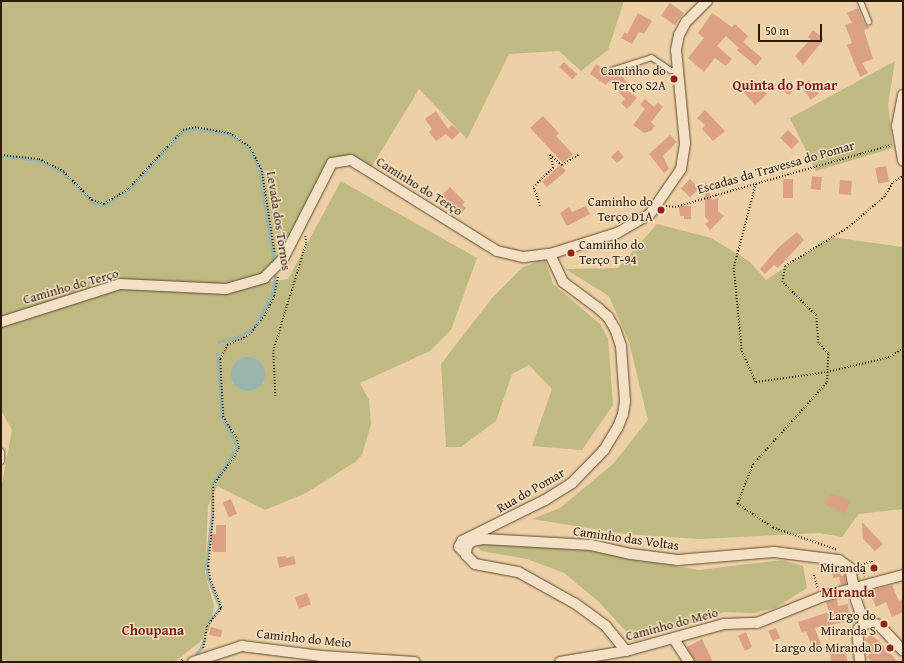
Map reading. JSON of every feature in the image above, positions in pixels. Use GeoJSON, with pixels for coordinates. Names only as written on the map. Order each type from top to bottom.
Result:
{"type":"FeatureCollection","features":[{"type":"Feature","properties":{"kind":"street","name":"Caminho do Terço"},"geometry":{"type":"LineString","coordinates":[[1,322],[120,284],[226,289],[264,278],[279,266],[332,163],[351,160],[497,251],[524,257],[550,254],[617,233],[640,222],[658,206],[682,169],[684,156],[676,50],[679,35],[686,22],[707,1]]}},
{"type":"Feature","properties":{"kind":"street"},"geometry":{"type":"LineString","coordinates":[[903,96],[898,112],[899,143],[903,160]]}},
{"type":"Feature","properties":{"kind":"street","name":"Rua do Pomar"},"geometry":{"type":"LineString","coordinates":[[464,552],[459,547],[462,541],[544,500],[572,483],[604,450],[623,414],[625,401],[621,346],[615,329],[598,308],[562,282],[550,254]]}},
{"type":"Feature","properties":{"kind":"street","name":"Caminho das Voltas"},"geometry":{"type":"LineString","coordinates":[[464,552],[469,543],[483,539],[591,545],[631,554],[678,560],[774,552],[839,560],[850,568]]}},
{"type":"Feature","properties":{"kind":"street"},"geometry":{"type":"LineString","coordinates":[[464,552],[469,561],[475,564],[518,572],[574,603],[606,626],[626,651]]}},
{"type":"Feature","properties":{"kind":"street"},"geometry":{"type":"LineString","coordinates":[[850,568],[854,589],[864,623]]}},
{"type":"Feature","properties":{"kind":"street","name":"Caminho do Meio"},"geometry":{"type":"LineString","coordinates":[[560,662],[626,651],[724,624],[757,623],[821,597],[903,575]]}},
{"type":"Feature","properties":{"kind":"street"},"geometry":{"type":"LineString","coordinates":[[860,662],[858,637],[859,628],[864,623],[873,622],[879,626],[903,651]]}},
{"type":"Feature","properties":{"kind":"street"},"geometry":{"type":"LineString","coordinates":[[674,639],[688,662]]}},
{"type":"Feature","properties":{"kind":"street","name":"Caminho do Meio"},"geometry":{"type":"LineString","coordinates":[[189,660],[242,646],[322,656],[415,662]]}},
{"type":"Feature","properties":{"kind":"lane"},"geometry":{"type":"LineString","coordinates":[[860,1],[868,21]]}},
{"type":"Feature","properties":{"kind":"lane"},"geometry":{"type":"LineString","coordinates":[[611,70],[651,56],[670,70],[677,70]]}},
{"type":"Feature","properties":{"kind":"lane"},"geometry":{"type":"LineString","coordinates":[[1,451],[1,461]]}},
{"type":"Feature","properties":{"kind":"path","name":"Levada dos Tornos"},"geometry":{"type":"LineString","coordinates":[[1,155],[39,159],[64,172],[92,200],[104,204],[128,188],[183,130],[195,127],[230,133],[250,147],[262,171],[276,263],[279,266],[274,296],[264,316],[249,335],[224,348],[220,359],[223,417],[236,438],[239,447],[234,457],[213,486],[213,514],[208,566],[210,579],[221,608],[208,626],[204,646],[200,652]]}},
{"type":"Feature","properties":{"kind":"path","name":"Escadas da Travessa do Pomar"},"geometry":{"type":"LineString","coordinates":[[658,206],[675,207],[899,143]]}},
{"type":"Feature","properties":{"kind":"path"},"geometry":{"type":"LineString","coordinates":[[540,206],[533,187],[552,168],[550,155],[562,165],[578,155]]}},
{"type":"Feature","properties":{"kind":"path"},"geometry":{"type":"LineString","coordinates":[[838,552],[773,528],[737,504],[753,464],[827,382],[828,354],[818,343],[816,316],[782,282],[785,266],[847,228],[884,197],[892,182],[903,176]]}},
{"type":"Feature","properties":{"kind":"path"},"geometry":{"type":"LineString","coordinates":[[756,184],[734,268],[742,351],[756,382],[827,372],[890,357],[903,348]]}},
{"type":"Feature","properties":{"kind":"path"},"geometry":{"type":"LineString","coordinates":[[275,396],[273,351],[306,243],[298,229]]}},
{"type":"Feature","properties":{"kind":"path"},"geometry":{"type":"LineString","coordinates":[[850,568],[872,561],[876,574],[866,578],[861,565]]}},
{"type":"Feature","properties":{"kind":"path"},"geometry":{"type":"LineString","coordinates":[[814,575],[821,597]]}},
{"type":"Feature","properties":{"kind":"path"},"geometry":{"type":"LineString","coordinates":[[180,662],[189,660]]}},
{"type":"Feature","properties":{"kind":"shaded area"},"geometry":{"type":"Polygon","coordinates":[[[1,1],[624,1],[608,50],[581,71],[559,51],[509,54],[467,139],[419,89],[369,171],[351,160],[332,163],[283,258],[247,285],[288,279],[341,181],[477,258],[451,330],[430,351],[360,383],[369,400],[371,424],[362,455],[355,462],[306,493],[265,510],[217,486],[208,506],[205,573],[214,606],[209,630],[201,641],[177,660],[169,662],[1,662],[1,489],[12,430],[1,410],[1,1]]]}},
{"type":"Feature","properties":{"kind":"shaded area"},"geometry":{"type":"Polygon","coordinates":[[[895,61],[888,104],[893,148],[816,171],[790,118],[895,61]]]}},
{"type":"Feature","properties":{"kind":"shaded area"},"geometry":{"type":"Polygon","coordinates":[[[657,224],[711,238],[749,261],[766,280],[831,237],[903,247],[903,509],[859,514],[842,537],[819,533],[699,539],[625,534],[532,519],[560,508],[613,464],[648,420],[629,342],[609,296],[565,269],[618,268],[657,224]]]}},
{"type":"Feature","properties":{"kind":"shaded area"},"geometry":{"type":"Polygon","coordinates":[[[545,259],[553,284],[600,324],[608,338],[613,405],[582,450],[532,446],[552,389],[529,365],[512,374],[496,421],[461,447],[446,447],[441,364],[492,298],[523,267],[545,259]]]}},
{"type":"Feature","properties":{"kind":"shaded area"},"geometry":{"type":"Polygon","coordinates":[[[477,545],[591,547],[646,561],[699,570],[782,560],[803,566],[807,588],[775,608],[754,613],[724,612],[635,641],[599,602],[564,573],[527,559],[481,551],[477,545]]]}},
{"type":"Feature","properties":{"kind":"water"},"geometry":{"type":"Polygon","coordinates":[[[245,357],[251,357],[255,358],[262,364],[265,374],[264,381],[258,388],[251,391],[245,391],[241,390],[234,384],[231,377],[231,371],[232,367],[238,360],[245,357]]]}},
{"type":"Feature","properties":{"kind":"building"},"geometry":{"type":"Polygon","coordinates":[[[670,3],[684,13],[675,25],[661,15],[670,3]]]}},
{"type":"Feature","properties":{"kind":"building"},"geometry":{"type":"Polygon","coordinates":[[[858,8],[864,23],[870,28],[864,30],[873,59],[862,63],[868,73],[860,77],[847,45],[852,43],[845,25],[852,23],[847,13],[858,8]]]}},
{"type":"Feature","properties":{"kind":"building"},"geometry":{"type":"Polygon","coordinates":[[[638,13],[652,21],[644,34],[639,32],[632,44],[621,38],[625,32],[627,34],[638,13]]]}},
{"type":"Feature","properties":{"kind":"building"},"geometry":{"type":"Polygon","coordinates":[[[712,13],[732,27],[735,24],[748,36],[743,42],[762,58],[756,66],[737,50],[739,48],[726,36],[717,46],[732,59],[726,66],[715,58],[704,72],[688,58],[704,38],[698,33],[712,13]]]}},
{"type":"Feature","properties":{"kind":"building"},"geometry":{"type":"Polygon","coordinates":[[[813,30],[824,39],[803,65],[795,56],[811,39],[808,37],[813,30]]]}},
{"type":"Feature","properties":{"kind":"building"},"geometry":{"type":"Polygon","coordinates":[[[564,62],[577,74],[572,79],[559,67],[564,62]]]}},
{"type":"Feature","properties":{"kind":"building"},"geometry":{"type":"Polygon","coordinates":[[[596,64],[616,76],[614,73],[618,72],[628,83],[625,86],[637,98],[627,109],[621,103],[625,99],[609,81],[606,85],[590,74],[596,64]]]}},
{"type":"Feature","properties":{"kind":"building"},"geometry":{"type":"Polygon","coordinates":[[[752,78],[767,94],[755,105],[740,89],[752,78]]]}},
{"type":"Feature","properties":{"kind":"building"},"geometry":{"type":"Polygon","coordinates":[[[809,80],[819,94],[811,100],[801,86],[809,80]]]}},
{"type":"Feature","properties":{"kind":"building"},"geometry":{"type":"Polygon","coordinates":[[[784,81],[794,87],[790,95],[779,89],[784,81]]]}},
{"type":"Feature","properties":{"kind":"building"},"geometry":{"type":"Polygon","coordinates":[[[645,99],[654,107],[658,103],[663,107],[651,122],[655,126],[651,131],[644,133],[633,125],[645,109],[640,105],[645,99]]]}},
{"type":"Feature","properties":{"kind":"building"},"geometry":{"type":"Polygon","coordinates":[[[705,110],[725,131],[713,141],[702,129],[705,125],[697,118],[705,110]]]}},
{"type":"Feature","properties":{"kind":"building"},"geometry":{"type":"Polygon","coordinates":[[[436,111],[448,129],[452,125],[460,132],[452,140],[446,134],[436,141],[429,132],[432,129],[425,119],[436,111]]]}},
{"type":"Feature","properties":{"kind":"building"},"geometry":{"type":"Polygon","coordinates":[[[543,116],[559,133],[556,136],[573,154],[563,163],[530,128],[543,116]]]}},
{"type":"Feature","properties":{"kind":"building"},"geometry":{"type":"Polygon","coordinates":[[[788,130],[799,141],[792,149],[780,138],[788,130]]]}},
{"type":"Feature","properties":{"kind":"building"},"geometry":{"type":"Polygon","coordinates":[[[670,135],[677,142],[663,156],[669,169],[664,173],[649,154],[670,135]]]}},
{"type":"Feature","properties":{"kind":"building"},"geometry":{"type":"Polygon","coordinates":[[[618,150],[624,157],[617,163],[611,157],[618,150]]]}},
{"type":"Feature","properties":{"kind":"building"},"geometry":{"type":"Polygon","coordinates":[[[560,165],[566,171],[547,187],[542,182],[560,165]]]}},
{"type":"Feature","properties":{"kind":"building"},"geometry":{"type":"Polygon","coordinates":[[[886,166],[889,182],[878,184],[875,168],[886,166]]]}},
{"type":"Feature","properties":{"kind":"building"},"geometry":{"type":"Polygon","coordinates":[[[812,176],[822,177],[821,190],[811,189],[812,176]]]}},
{"type":"Feature","properties":{"kind":"building"},"geometry":{"type":"Polygon","coordinates":[[[690,179],[699,188],[690,197],[681,188],[690,179]]]}},
{"type":"Feature","properties":{"kind":"building"},"geometry":{"type":"Polygon","coordinates":[[[783,179],[793,179],[793,198],[783,198],[783,179]]]}},
{"type":"Feature","properties":{"kind":"building"},"geometry":{"type":"Polygon","coordinates":[[[840,180],[852,181],[851,195],[839,194],[840,180]]]}},
{"type":"Feature","properties":{"kind":"building"},"geometry":{"type":"Polygon","coordinates":[[[705,181],[712,200],[718,198],[718,211],[724,216],[710,230],[705,224],[709,221],[705,217],[705,181]]]}},
{"type":"Feature","properties":{"kind":"building"},"geometry":{"type":"Polygon","coordinates":[[[450,187],[465,202],[462,205],[466,208],[462,213],[441,196],[450,187]]]}},
{"type":"Feature","properties":{"kind":"building"},"geometry":{"type":"Polygon","coordinates":[[[586,206],[590,214],[567,226],[560,213],[569,207],[572,212],[586,206]]]}},
{"type":"Feature","properties":{"kind":"building"},"geometry":{"type":"Polygon","coordinates":[[[679,206],[691,206],[691,219],[684,219],[684,216],[680,216],[679,206]]]}},
{"type":"Feature","properties":{"kind":"building"},"geometry":{"type":"Polygon","coordinates":[[[797,232],[804,240],[778,268],[774,265],[765,274],[760,269],[778,248],[797,232]]]}},
{"type":"Feature","properties":{"kind":"building"},"geometry":{"type":"Polygon","coordinates":[[[831,493],[850,501],[845,513],[826,505],[831,493]]]}},
{"type":"Feature","properties":{"kind":"building"},"geometry":{"type":"Polygon","coordinates":[[[231,499],[237,514],[229,517],[223,502],[231,499]]]}},
{"type":"Feature","properties":{"kind":"building"},"geometry":{"type":"Polygon","coordinates":[[[862,522],[883,544],[875,551],[863,539],[862,522]]]}},
{"type":"Feature","properties":{"kind":"building"},"geometry":{"type":"Polygon","coordinates":[[[216,525],[226,525],[226,552],[213,552],[210,534],[216,534],[216,525]]]}},
{"type":"Feature","properties":{"kind":"building"},"geometry":{"type":"Polygon","coordinates":[[[286,556],[286,558],[294,556],[296,564],[279,568],[277,557],[286,556]]]}},
{"type":"Feature","properties":{"kind":"building"},"geometry":{"type":"Polygon","coordinates":[[[839,569],[841,576],[845,575],[846,583],[841,585],[839,577],[833,578],[832,570],[839,569]]]}},
{"type":"Feature","properties":{"kind":"building"},"geometry":{"type":"Polygon","coordinates":[[[892,585],[899,601],[903,599],[903,612],[892,617],[886,602],[876,607],[869,591],[892,585]]]}},
{"type":"Feature","properties":{"kind":"building"},"geometry":{"type":"Polygon","coordinates":[[[307,593],[311,604],[299,609],[295,597],[307,593]]]}},
{"type":"Feature","properties":{"kind":"building"},"geometry":{"type":"Polygon","coordinates":[[[837,600],[838,606],[848,604],[850,621],[815,628],[821,644],[812,647],[806,631],[802,633],[798,622],[829,612],[826,602],[837,600]]]}},
{"type":"Feature","properties":{"kind":"building"},"geometry":{"type":"Polygon","coordinates":[[[211,627],[222,630],[221,637],[209,635],[211,627]]]}},
{"type":"Feature","properties":{"kind":"building"},"geometry":{"type":"Polygon","coordinates":[[[776,628],[780,638],[773,641],[768,631],[776,628]]]}},
{"type":"Feature","properties":{"kind":"building"},"geometry":{"type":"Polygon","coordinates":[[[746,632],[752,647],[745,651],[738,636],[746,632]]]}},
{"type":"Feature","properties":{"kind":"building"},"geometry":{"type":"Polygon","coordinates":[[[871,634],[888,650],[897,662],[872,662],[867,657],[871,652],[866,647],[869,644],[865,640],[871,634]]]}},
{"type":"Feature","properties":{"kind":"building"},"geometry":{"type":"Polygon","coordinates":[[[702,639],[713,662],[695,662],[687,647],[702,639]]]}},
{"type":"Feature","properties":{"kind":"building"},"geometry":{"type":"Polygon","coordinates":[[[845,646],[847,661],[831,662],[829,648],[845,646]]]}},
{"type":"Feature","properties":{"kind":"waterway","name":"Levada dos Tornos"},"geometry":{"type":"LineString","coordinates":[[1,156],[38,160],[64,173],[94,203],[104,205],[129,189],[183,131],[195,128],[230,134],[249,148],[260,171],[274,262]]}},
{"type":"Feature","properties":{"kind":"waterway","name":"Levada dos Tornos"},"geometry":{"type":"LineString","coordinates":[[218,342],[240,336],[254,327],[272,294],[275,275]]}},
{"type":"Feature","properties":{"kind":"waterway","name":"Levada dos Tornos"},"geometry":{"type":"LineString","coordinates":[[209,621],[220,608],[208,579],[206,566],[212,514],[212,485],[237,447],[222,417],[217,354]]}},
{"type":"Feature","properties":{"kind":"waterway","name":"Levada dos Tornos"},"geometry":{"type":"LineString","coordinates":[[196,654],[201,648],[204,640]]}},
{"type":"Feature","properties":{"kind":"place","name":"Caminho do Terço S2A"},"geometry":{"type":"Point","coordinates":[674,79]}},
{"type":"Feature","properties":{"kind":"place","name":"Caminho do Terço D1A"},"geometry":{"type":"Point","coordinates":[661,210]}},
{"type":"Feature","properties":{"kind":"place","name":"Caminho do Terço T-94"},"geometry":{"type":"Point","coordinates":[571,253]}},
{"type":"Feature","properties":{"kind":"place","name":"Miranda"},"geometry":{"type":"Point","coordinates":[874,568]}},
{"type":"Feature","properties":{"kind":"place","name":"Largo do Miranda S"},"geometry":{"type":"Point","coordinates":[884,624]}},
{"type":"Feature","properties":{"kind":"place","name":"Largo do Miranda D"},"geometry":{"type":"Point","coordinates":[890,648]}},
{"type":"Feature","properties":{"kind":"district","name":"Quinta do Pomar"},"geometry":{"type":"Point","coordinates":[785,85]}},
{"type":"Feature","properties":{"kind":"district","name":"Miranda"},"geometry":{"type":"Point","coordinates":[848,592]}},
{"type":"Feature","properties":{"kind":"district","name":"Choupana"},"geometry":{"type":"Point","coordinates":[153,630]}}]}
